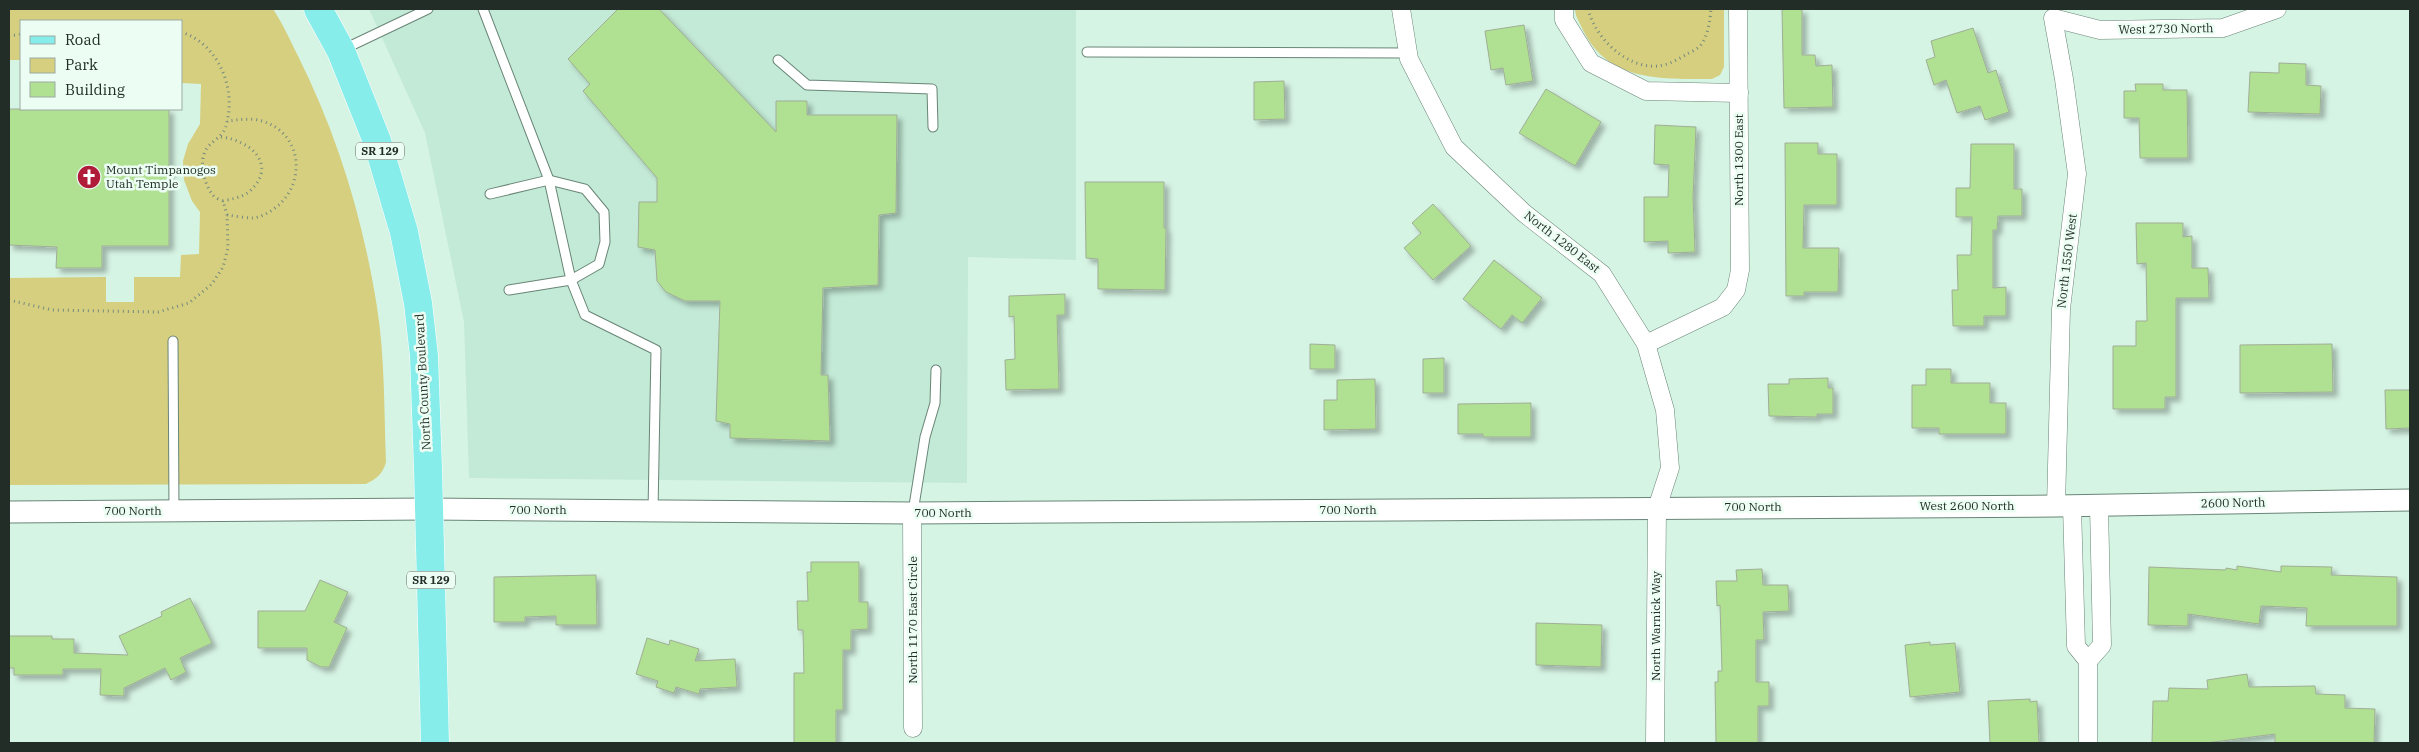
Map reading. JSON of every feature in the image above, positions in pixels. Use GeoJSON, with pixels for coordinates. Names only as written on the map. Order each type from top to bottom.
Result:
{"type":"FeatureCollection","features":[{"type":"Feature","properties":{"kind":"main road","name":"North County Boulevard"},"geometry":{"type":"LineString","coordinates":[[318,9],[341,51],[377,141],[404,232],[418,303],[424,356],[435,743]]}},
{"type":"Feature","properties":{"kind":"street","name":"North 1280 East"},"geometry":{"type":"LineString","coordinates":[[1401,9],[1409,56],[1454,148],[1524,213],[1602,274],[1646,344],[1665,410],[1670,468],[1656,508]]}},
{"type":"Feature","properties":{"kind":"street"},"geometry":{"type":"LineString","coordinates":[[1564,9],[1564,20],[1591,63],[1646,92],[1739,93]]}},
{"type":"Feature","properties":{"kind":"street","name":"North 1300 East"},"geometry":{"type":"LineString","coordinates":[[1646,344],[1723,307],[1736,290],[1740,270],[1738,9]]}},
{"type":"Feature","properties":{"kind":"street","name":"West 2730 North"},"geometry":{"type":"LineString","coordinates":[[2053,18],[2100,30],[2223,28],[2277,9]]}},
{"type":"Feature","properties":{"kind":"street","name":"North 1550 West"},"geometry":{"type":"LineString","coordinates":[[2053,18],[2064,79],[2077,174],[2061,309],[2064,506],[2076,646],[2088,660]]}},
{"type":"Feature","properties":{"kind":"street","name":"2600 North"},"geometry":{"type":"LineString","coordinates":[[2064,506],[2410,500]]}},
{"type":"Feature","properties":{"kind":"street","name":"West 2600 North"},"geometry":{"type":"LineString","coordinates":[[1877,507],[2064,506]]}},
{"type":"Feature","properties":{"kind":"street"},"geometry":{"type":"LineString","coordinates":[[2088,743],[2088,660],[2102,645],[2099,506]]}},
{"type":"Feature","properties":{"kind":"street","name":"700 North"},"geometry":{"type":"LineString","coordinates":[[9,512],[429,509],[912,513],[1877,507]]}},
{"type":"Feature","properties":{"kind":"street","name":"North Warnick Way"},"geometry":{"type":"LineString","coordinates":[[1655,743],[1656,508]]}},
{"type":"Feature","properties":{"kind":"street","name":"North 1170 East Circle"},"geometry":{"type":"LineString","coordinates":[[912,513],[913,728]]}},
{"type":"Feature","properties":{"kind":"lane"},"geometry":{"type":"LineString","coordinates":[[341,51],[428,9]]}},
{"type":"Feature","properties":{"kind":"lane"},"geometry":{"type":"LineString","coordinates":[[483,9],[549,180],[571,280],[585,315],[656,350],[653,511]]}},
{"type":"Feature","properties":{"kind":"lane"},"geometry":{"type":"LineString","coordinates":[[1087,52],[1409,56]]}},
{"type":"Feature","properties":{"kind":"lane"},"geometry":{"type":"LineString","coordinates":[[778,60],[806,85],[932,89],[934,127]]}},
{"type":"Feature","properties":{"kind":"lane"},"geometry":{"type":"LineString","coordinates":[[490,194],[549,180],[585,189],[604,212],[605,242],[600,264],[571,280],[509,290]]}},
{"type":"Feature","properties":{"kind":"lane"},"geometry":{"type":"LineString","coordinates":[[173,341],[174,511]]}},
{"type":"Feature","properties":{"kind":"lane"},"geometry":{"type":"LineString","coordinates":[[912,513],[925,437],[935,404],[936,370]]}},
{"type":"Feature","properties":{"kind":"path"},"geometry":{"type":"LineString","coordinates":[[1588,9],[1607,42],[1623,56],[1644,65],[1660,66],[1679,60],[1701,45],[1709,23],[1711,9]]}},
{"type":"Feature","properties":{"kind":"path"},"geometry":{"type":"LineString","coordinates":[[182,32],[193,36],[212,52],[229,87],[228,121],[221,137],[207,149],[203,163],[204,177],[213,196],[223,201],[236,198],[251,190],[260,176],[260,162],[250,145],[235,138],[221,137]]}},
{"type":"Feature","properties":{"kind":"path"},"geometry":{"type":"LineString","coordinates":[[227,215],[255,218],[273,211],[287,196],[294,184],[297,170],[294,154],[286,137],[274,127],[260,121],[243,119],[228,121]]}},
{"type":"Feature","properties":{"kind":"path"},"geometry":{"type":"LineString","coordinates":[[9,300],[52,310],[158,312],[189,304],[212,284],[223,267],[228,248],[227,215],[223,201]]}},
{"type":"Feature","properties":{"kind":"shaded area"},"geometry":{"type":"Polygon","coordinates":[[[369,9],[1076,9],[1076,260],[968,257],[967,483],[469,478],[464,322],[425,133],[369,9]]]}},
{"type":"Feature","properties":{"kind":"green space"},"geometry":{"type":"Polygon","coordinates":[[[9,9],[273,9],[312,86],[337,147],[364,242],[380,326],[383,365],[386,462],[383,470],[376,478],[366,484],[9,485],[9,278],[106,277],[106,302],[134,302],[134,277],[180,277],[181,255],[199,254],[200,212],[192,201],[184,180],[183,161],[188,144],[200,124],[201,84],[182,83],[182,20],[20,20],[20,60],[9,60],[9,9]]]}},
{"type":"Feature","properties":{"kind":"green space"},"geometry":{"type":"Polygon","coordinates":[[[1575,9],[1724,9],[1724,67],[1720,75],[1712,79],[1656,77],[1638,74],[1622,68],[1607,60],[1594,47],[1583,30],[1575,9]]]}},
{"type":"Feature","properties":{"kind":"building"},"geometry":{"type":"Polygon","coordinates":[[[618,9],[659,9],[776,132],[776,101],[807,101],[807,115],[897,115],[896,213],[879,215],[878,285],[823,288],[821,375],[828,375],[830,441],[730,438],[730,424],[716,421],[720,301],[685,301],[666,292],[657,281],[655,250],[638,247],[639,202],[657,202],[657,178],[583,91],[590,84],[568,59],[618,9]]]}},
{"type":"Feature","properties":{"kind":"building"},"geometry":{"type":"Polygon","coordinates":[[[1782,9],[1802,9],[1802,55],[1815,55],[1816,66],[1832,65],[1833,107],[1784,108],[1782,9]]]}},
{"type":"Feature","properties":{"kind":"building"},"geometry":{"type":"Polygon","coordinates":[[[1524,25],[1533,81],[1506,85],[1503,68],[1491,70],[1485,31],[1524,25]]]}},
{"type":"Feature","properties":{"kind":"building"},"geometry":{"type":"Polygon","coordinates":[[[1973,28],[1988,73],[1996,70],[2009,112],[1985,120],[1980,106],[1957,113],[1946,80],[1934,85],[1926,60],[1935,57],[1931,41],[1973,28]]]}},
{"type":"Feature","properties":{"kind":"building"},"geometry":{"type":"Polygon","coordinates":[[[2279,63],[2306,64],[2306,85],[2321,86],[2320,114],[2248,112],[2250,72],[2279,73],[2279,63]]]}},
{"type":"Feature","properties":{"kind":"building"},"geometry":{"type":"Polygon","coordinates":[[[1284,81],[1285,119],[1254,120],[1254,82],[1284,81]]]}},
{"type":"Feature","properties":{"kind":"building"},"geometry":{"type":"Polygon","coordinates":[[[2135,84],[2163,84],[2163,90],[2187,90],[2188,158],[2140,158],[2139,118],[2124,118],[2124,91],[2136,91],[2135,84]]]}},
{"type":"Feature","properties":{"kind":"building"},"geometry":{"type":"Polygon","coordinates":[[[1546,89],[1601,122],[1575,166],[1519,133],[1546,89]]]}},
{"type":"Feature","properties":{"kind":"building","name":"Mount Timpanogos Utah Temple"},"geometry":{"type":"Polygon","coordinates":[[[9,109],[169,110],[169,246],[102,246],[102,268],[56,268],[57,247],[9,245],[9,109]]]}},
{"type":"Feature","properties":{"kind":"building"},"geometry":{"type":"Polygon","coordinates":[[[1655,125],[1696,127],[1693,197],[1695,252],[1668,253],[1668,241],[1644,242],[1644,197],[1668,197],[1669,165],[1654,164],[1655,125]]]}},
{"type":"Feature","properties":{"kind":"building"},"geometry":{"type":"Polygon","coordinates":[[[1785,143],[1818,143],[1818,154],[1837,154],[1837,205],[1804,205],[1803,248],[1839,248],[1838,292],[1804,292],[1804,296],[1786,296],[1785,143]]]}},
{"type":"Feature","properties":{"kind":"building"},"geometry":{"type":"Polygon","coordinates":[[[1971,144],[2014,144],[2014,189],[2022,189],[2022,216],[1998,216],[1997,230],[1993,230],[1993,288],[2006,287],[2006,316],[1984,316],[1984,326],[1953,326],[1952,290],[1958,290],[1957,255],[1971,255],[1972,217],[1956,217],[1956,188],[1970,188],[1971,144]]]}},
{"type":"Feature","properties":{"kind":"building"},"geometry":{"type":"Polygon","coordinates":[[[1085,182],[1164,182],[1164,228],[1166,228],[1165,290],[1098,289],[1098,259],[1086,258],[1085,182]]]}},
{"type":"Feature","properties":{"kind":"building"},"geometry":{"type":"Polygon","coordinates":[[[1433,204],[1471,246],[1433,280],[1404,248],[1421,233],[1412,223],[1433,204]]]}},
{"type":"Feature","properties":{"kind":"building"},"geometry":{"type":"Polygon","coordinates":[[[2136,223],[2183,223],[2183,237],[2192,236],[2192,268],[2208,268],[2209,298],[2176,298],[2176,397],[2165,397],[2165,409],[2113,409],[2113,346],[2136,346],[2136,321],[2147,321],[2146,263],[2137,264],[2136,223]]]}},
{"type":"Feature","properties":{"kind":"building"},"geometry":{"type":"Polygon","coordinates":[[[1494,260],[1542,298],[1522,323],[1512,315],[1501,329],[1463,299],[1494,260]]]}},
{"type":"Feature","properties":{"kind":"building"},"geometry":{"type":"Polygon","coordinates":[[[1065,294],[1065,315],[1057,315],[1059,389],[1006,390],[1005,360],[1015,359],[1014,316],[1009,317],[1009,296],[1065,294]]]}},
{"type":"Feature","properties":{"kind":"building"},"geometry":{"type":"Polygon","coordinates":[[[1310,344],[1335,345],[1335,369],[1310,369],[1310,344]]]}},
{"type":"Feature","properties":{"kind":"building"},"geometry":{"type":"Polygon","coordinates":[[[2332,344],[2333,392],[2240,393],[2240,345],[2332,344]]]}},
{"type":"Feature","properties":{"kind":"building"},"geometry":{"type":"Polygon","coordinates":[[[1444,358],[1444,393],[1423,393],[1423,359],[1444,358]]]}},
{"type":"Feature","properties":{"kind":"building"},"geometry":{"type":"Polygon","coordinates":[[[1926,369],[1951,369],[1951,383],[1990,383],[1990,403],[2006,403],[2006,434],[1939,434],[1939,428],[1912,428],[1912,385],[1926,385],[1926,369]]]}},
{"type":"Feature","properties":{"kind":"building"},"geometry":{"type":"Polygon","coordinates":[[[1828,378],[1828,388],[1833,388],[1833,414],[1817,414],[1817,417],[1769,416],[1768,384],[1789,384],[1789,379],[1828,378]]]}},
{"type":"Feature","properties":{"kind":"building"},"geometry":{"type":"Polygon","coordinates":[[[1375,379],[1376,429],[1324,430],[1324,400],[1337,400],[1337,380],[1375,379]]]}},
{"type":"Feature","properties":{"kind":"building"},"geometry":{"type":"Polygon","coordinates":[[[2385,390],[2410,390],[2410,428],[2386,429],[2385,390]]]}},
{"type":"Feature","properties":{"kind":"building"},"geometry":{"type":"Polygon","coordinates":[[[1531,403],[1531,437],[1483,437],[1483,434],[1458,434],[1458,404],[1531,403]]]}},
{"type":"Feature","properties":{"kind":"building"},"geometry":{"type":"Polygon","coordinates":[[[811,562],[859,562],[859,602],[868,602],[868,629],[851,630],[851,650],[843,650],[843,710],[836,710],[836,743],[794,743],[794,673],[804,673],[803,630],[798,630],[797,601],[808,601],[807,572],[811,572],[811,562]]]}},
{"type":"Feature","properties":{"kind":"building"},"geometry":{"type":"Polygon","coordinates":[[[2237,566],[2281,572],[2281,566],[2332,567],[2331,575],[2397,577],[2397,626],[2306,626],[2307,608],[2261,606],[2259,624],[2188,614],[2188,626],[2148,625],[2149,567],[2226,570],[2226,568],[2237,570],[2237,566]]]}},
{"type":"Feature","properties":{"kind":"building"},"geometry":{"type":"Polygon","coordinates":[[[1762,569],[1763,585],[1788,585],[1789,611],[1763,612],[1764,640],[1756,640],[1756,682],[1769,682],[1769,706],[1758,706],[1758,743],[1716,743],[1715,682],[1718,682],[1718,671],[1722,671],[1720,605],[1717,606],[1716,581],[1737,581],[1736,570],[1762,569]]]}},
{"type":"Feature","properties":{"kind":"building"},"geometry":{"type":"Polygon","coordinates":[[[596,575],[597,625],[556,625],[556,616],[525,617],[525,622],[494,622],[494,577],[596,575]]]}},
{"type":"Feature","properties":{"kind":"building"},"geometry":{"type":"Polygon","coordinates":[[[320,580],[348,592],[334,622],[347,628],[329,667],[321,667],[307,660],[307,648],[258,648],[258,611],[305,611],[320,580]]]}},
{"type":"Feature","properties":{"kind":"building"},"geometry":{"type":"Polygon","coordinates":[[[190,598],[212,643],[180,658],[186,672],[171,680],[165,668],[124,688],[124,696],[100,695],[101,669],[63,669],[63,675],[14,675],[14,668],[9,668],[9,636],[52,636],[52,639],[74,639],[74,653],[128,655],[119,636],[162,616],[161,612],[190,598]]]}},
{"type":"Feature","properties":{"kind":"building"},"geometry":{"type":"Polygon","coordinates":[[[1536,623],[1602,625],[1601,667],[1536,665],[1536,623]]]}},
{"type":"Feature","properties":{"kind":"building"},"geometry":{"type":"Polygon","coordinates":[[[647,638],[669,645],[670,640],[699,649],[695,661],[735,659],[737,687],[700,689],[699,694],[676,687],[674,693],[656,687],[658,681],[636,674],[647,638]]]}},
{"type":"Feature","properties":{"kind":"building"},"geometry":{"type":"Polygon","coordinates":[[[1930,642],[1930,645],[1955,643],[1960,692],[1910,697],[1905,645],[1930,642]]]}},
{"type":"Feature","properties":{"kind":"building"},"geometry":{"type":"Polygon","coordinates":[[[2247,674],[2249,687],[2315,686],[2316,694],[2345,695],[2345,708],[2375,709],[2374,743],[2275,743],[2275,734],[2206,743],[2152,743],[2153,701],[2168,701],[2169,688],[2208,689],[2207,680],[2247,674]]]}},
{"type":"Feature","properties":{"kind":"building"},"geometry":{"type":"Polygon","coordinates":[[[2030,699],[2030,702],[2037,701],[2039,743],[1990,743],[1988,701],[2030,699]]]}},
{"type":"Feature","properties":{"kind":"place","name":"Mount Timpanogos Utah Temple"},"geometry":{"type":"Point","coordinates":[89,177]}}]}
